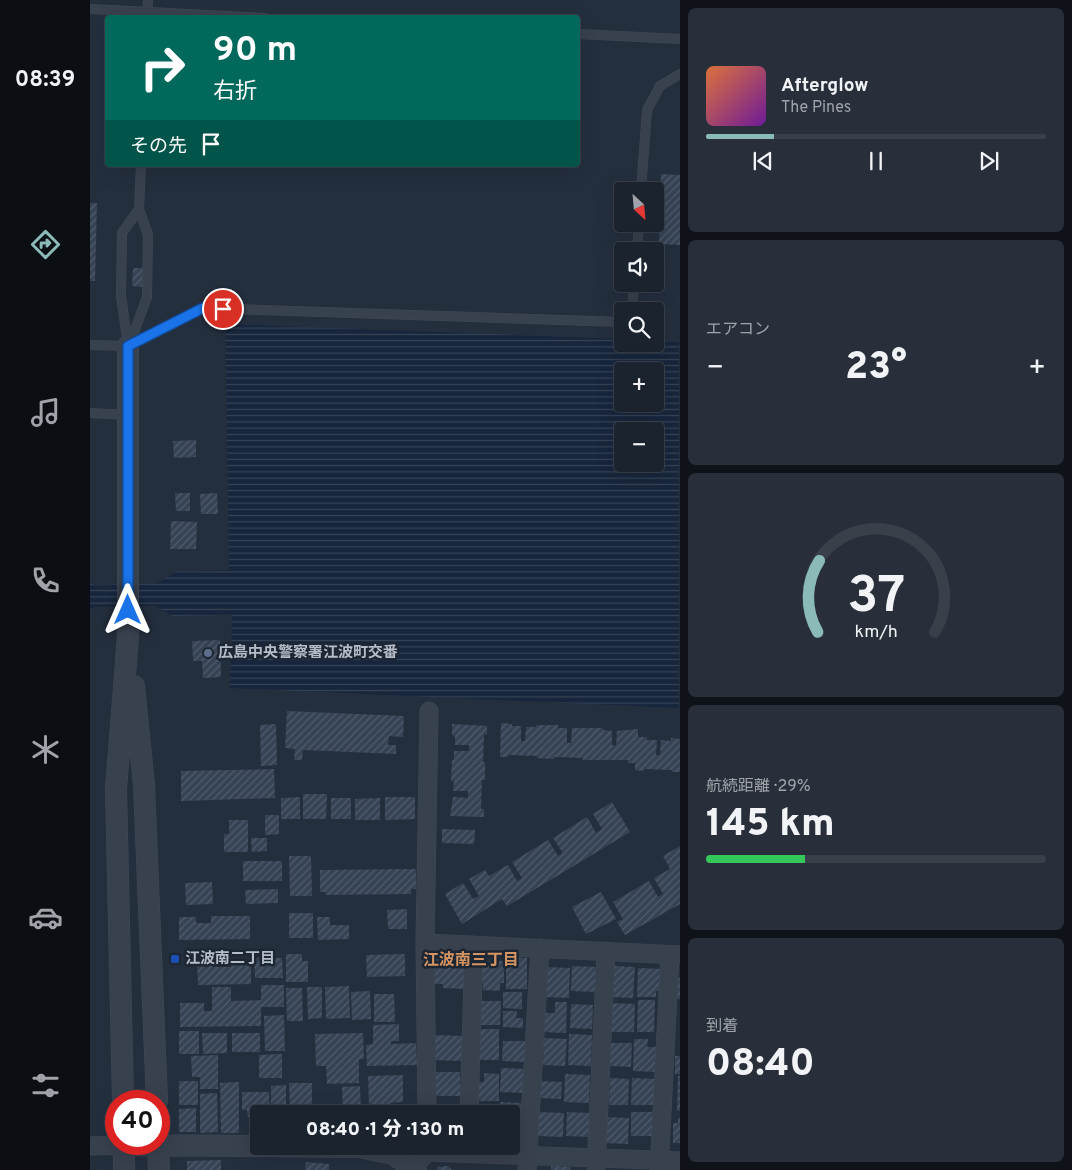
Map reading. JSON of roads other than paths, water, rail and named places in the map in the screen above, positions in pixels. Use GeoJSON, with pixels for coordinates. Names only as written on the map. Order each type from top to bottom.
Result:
{"type":"FeatureCollection","features":[{"type":"Feature","properties":{"kind":"street"},"geometry":{"type":"LineString","coordinates":[[123,1090],[116,789],[128,636],[128,346]]}},
{"type":"Feature","properties":{"kind":"street"},"geometry":{"type":"LineString","coordinates":[[128,636],[144,785],[156,1090]]}},
{"type":"Feature","properties":{"kind":"street"},"geometry":{"type":"LineString","coordinates":[[427,1105],[425,943],[429,711]]}},
{"type":"Feature","properties":{"kind":"street"},"geometry":{"type":"LineString","coordinates":[[425,943],[675,955],[659,1165]]}},
{"type":"Feature","properties":{"kind":"street"},"geometry":{"type":"LineString","coordinates":[[469,1105],[474,945]]}},
{"type":"Feature","properties":{"kind":"street"},"geometry":{"type":"LineString","coordinates":[[528,1163],[540,948]]}},
{"type":"Feature","properties":{"kind":"street"},"geometry":{"type":"LineString","coordinates":[[596,1164],[606,951]]}},
{"type":"Feature","properties":{"kind":"street"},"geometry":{"type":"LineString","coordinates":[[170,1145],[359,1147],[393,1154],[414,1168],[424,1155]]}},
{"type":"Feature","properties":{"kind":"street"},"geometry":{"type":"LineString","coordinates":[[90,1146],[105,1146]]}},
{"type":"Feature","properties":{"kind":"street"},"geometry":{"type":"LineString","coordinates":[[124,1155],[124,1170]]}},
{"type":"Feature","properties":{"kind":"street"},"geometry":{"type":"LineString","coordinates":[[158,1155],[158,1170]]}},
{"type":"Feature","properties":{"kind":"street"},"geometry":{"type":"LineString","coordinates":[[491,1155],[528,1163],[659,1165],[680,1161]]}},
{"type":"Feature","properties":{"kind":"lane"},"geometry":{"type":"LineString","coordinates":[[147,14],[148,0]]}},
{"type":"Feature","properties":{"kind":"lane"},"geometry":{"type":"LineString","coordinates":[[90,9],[177,15]]}},
{"type":"Feature","properties":{"kind":"lane"},"geometry":{"type":"LineString","coordinates":[[580,34],[680,39]]}},
{"type":"Feature","properties":{"kind":"lane"},"geometry":{"type":"LineString","coordinates":[[642,182],[646,110],[660,86],[680,74]]}},
{"type":"Feature","properties":{"kind":"lane"},"geometry":{"type":"LineString","coordinates":[[128,346],[147,297],[148,236],[139,209],[141,167]]}},
{"type":"Feature","properties":{"kind":"lane"},"geometry":{"type":"LineString","coordinates":[[128,346],[121,296],[122,234],[139,209]]}},
{"type":"Feature","properties":{"kind":"lane"},"geometry":{"type":"LineString","coordinates":[[90,345],[128,346],[203,308],[614,322]]}},
{"type":"Feature","properties":{"kind":"lane"},"geometry":{"type":"LineString","coordinates":[[90,413],[128,415]]}},
{"type":"Feature","properties":{"kind":"water"},"geometry":{"type":"Polygon","coordinates":[[[225,324],[614,339],[614,352],[664,352],[664,341],[679,342],[679,708],[230,688],[232,615],[173,616],[156,606],[95,607],[90,610],[90,582],[94,585],[156,584],[177,571],[229,570],[225,324]]]}},
{"type":"Feature","properties":{"kind":"place","name":"広島中央警察署江波町交番"},"geometry":{"type":"Point","coordinates":[208,653]}},
{"type":"Feature","properties":{"kind":"place","name":"江波南二丁目"},"geometry":{"type":"Point","coordinates":[175,959]}},
{"type":"Feature","properties":{"kind":"district","name":"江波南三丁目"},"geometry":{"type":"Point","coordinates":[471,961]}}]}
